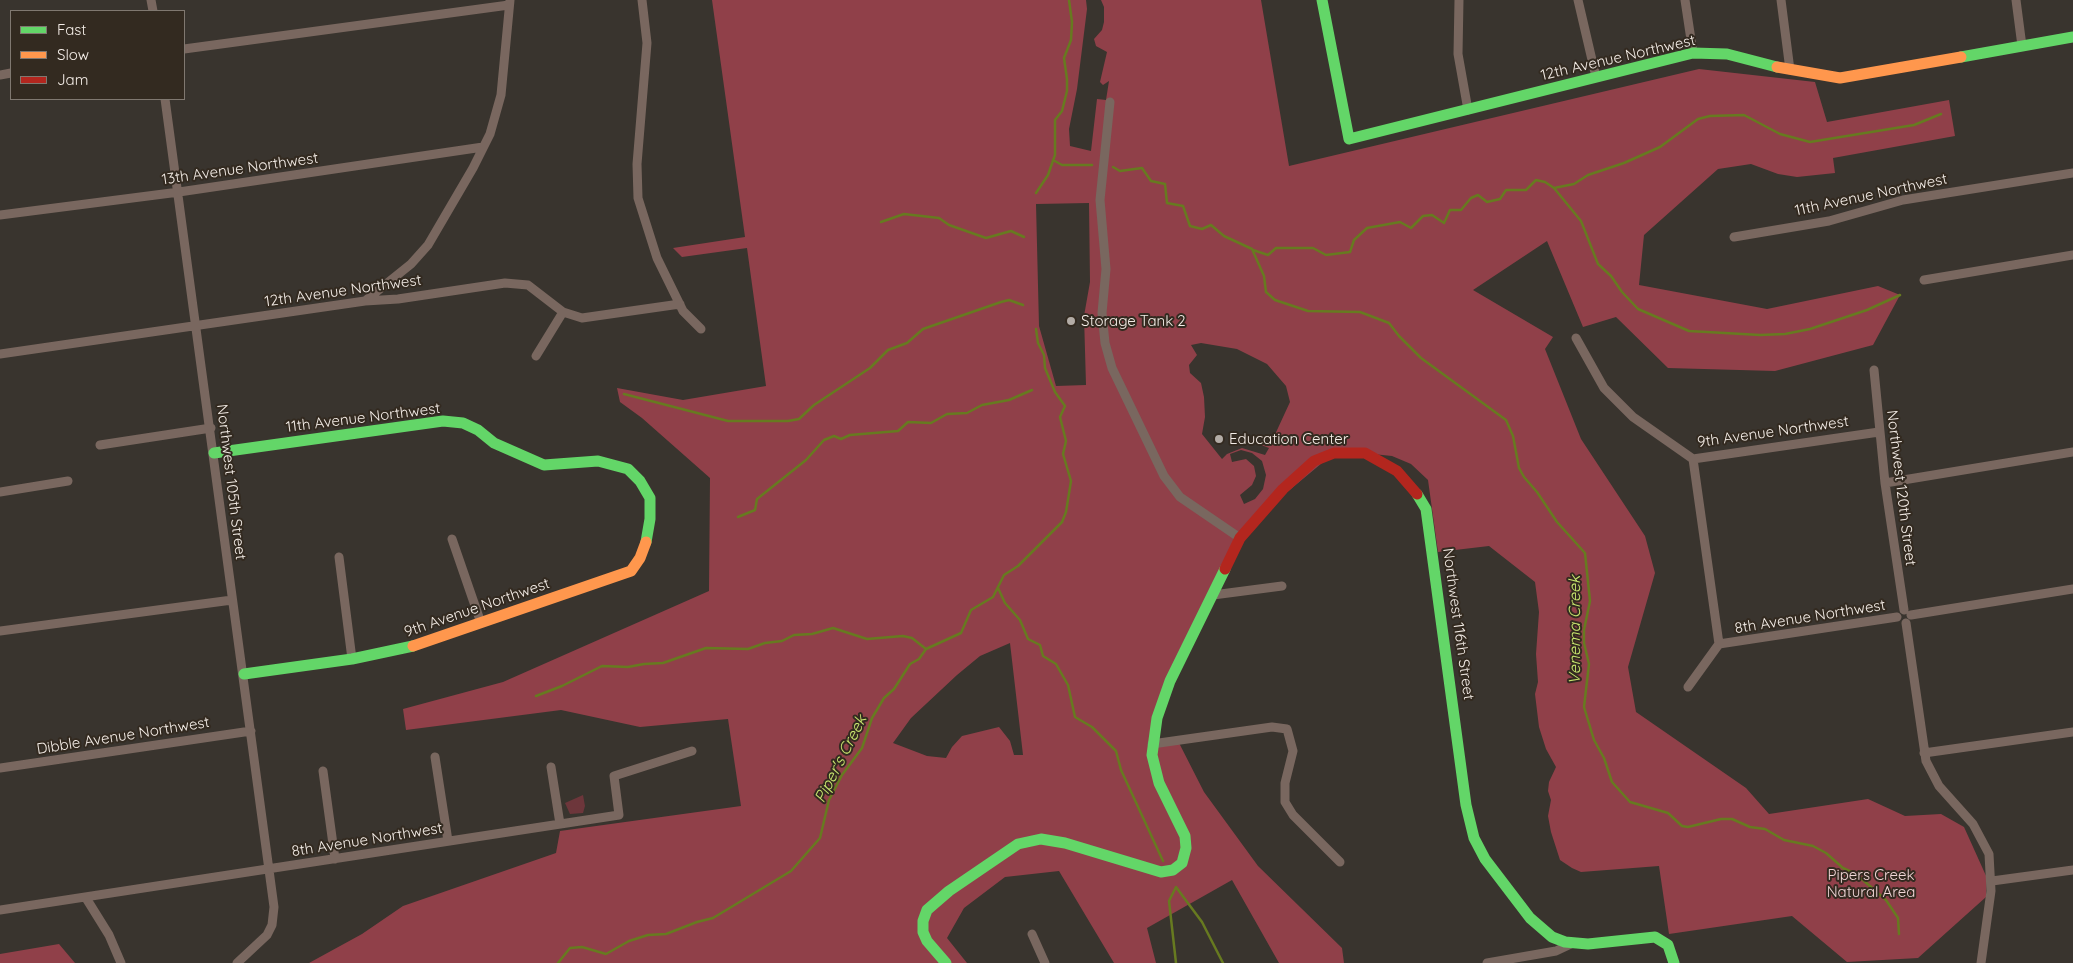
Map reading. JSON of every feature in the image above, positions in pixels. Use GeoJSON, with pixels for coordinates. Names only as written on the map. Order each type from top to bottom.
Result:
{"type":"FeatureCollection","features":[{"type":"Feature","properties":{"kind":"street"},"geometry":{"type":"LineString","coordinates":[[642,0],[647,43],[637,164],[638,198],[649,237],[683,311],[701,329]]}},
{"type":"Feature","properties":{"kind":"street","name":"12th Avenue Northwest"},"geometry":{"type":"LineString","coordinates":[[1322,0],[1349,139],[1693,53],[1727,54],[1790,70],[1840,78],[2073,37]]}},
{"type":"Feature","properties":{"kind":"street"},"geometry":{"type":"LineString","coordinates":[[1459,0],[1458,54],[1468,110]]}},
{"type":"Feature","properties":{"kind":"street"},"geometry":{"type":"LineString","coordinates":[[1578,0],[1596,77]]}},
{"type":"Feature","properties":{"kind":"street"},"geometry":{"type":"LineString","coordinates":[[1686,0],[1693,53]]}},
{"type":"Feature","properties":{"kind":"street"},"geometry":{"type":"LineString","coordinates":[[1781,0],[1790,70]]}},
{"type":"Feature","properties":{"kind":"street"},"geometry":{"type":"LineString","coordinates":[[2016,0],[2022,46]]}},
{"type":"Feature","properties":{"kind":"street"},"geometry":{"type":"LineString","coordinates":[[185,49],[510,3],[500,101],[496,119],[483,147],[424,250],[365,301]]}},
{"type":"Feature","properties":{"kind":"street","name":"Northwest 105th Street"},"geometry":{"type":"LineString","coordinates":[[166,100],[198,327],[232,600],[244,674],[274,907],[272,926],[259,944],[237,963]]}},
{"type":"Feature","properties":{"kind":"street"},"geometry":{"type":"LineString","coordinates":[[1110,102],[1100,200],[1106,269],[1102,313],[1105,343],[1112,368],[1164,476],[1180,497],[1240,538]]}},
{"type":"Feature","properties":{"kind":"street","name":"13th Avenue Northwest"},"geometry":{"type":"LineString","coordinates":[[0,215],[179,192],[483,147]]}},
{"type":"Feature","properties":{"kind":"street","name":"11th Avenue Northwest"},"geometry":{"type":"LineString","coordinates":[[1734,237],[1829,221],[1903,200],[2073,173]]}},
{"type":"Feature","properties":{"kind":"street"},"geometry":{"type":"LineString","coordinates":[[1924,280],[2073,255]]}},
{"type":"Feature","properties":{"kind":"street","name":"12th Avenue Northwest"},"geometry":{"type":"LineString","coordinates":[[0,354],[198,327],[365,301],[398,299],[513,282],[528,285],[563,312],[575,317],[590,318],[680,304]]}},
{"type":"Feature","properties":{"kind":"street"},"geometry":{"type":"LineString","coordinates":[[536,356],[563,312]]}},
{"type":"Feature","properties":{"kind":"street","name":"9th Avenue Northwest"},"geometry":{"type":"LineString","coordinates":[[1576,338],[1604,388],[1633,417],[1693,459],[1879,432]]}},
{"type":"Feature","properties":{"kind":"street","name":"Northwest 120th Street"},"geometry":{"type":"LineString","coordinates":[[1874,370],[1885,483],[1907,616],[1924,753],[1934,779],[1968,817],[1983,839],[1990,862],[1992,881],[1981,963]]}},
{"type":"Feature","properties":{"kind":"street","name":"11th Avenue Northwest"},"geometry":{"type":"LineString","coordinates":[[214,453],[443,421],[463,423],[478,430],[494,443],[522,457],[544,465],[568,465],[598,461],[612,463],[628,469],[640,481],[650,498],[650,519]]}},
{"type":"Feature","properties":{"kind":"street"},"geometry":{"type":"LineString","coordinates":[[100,445],[211,428]]}},
{"type":"Feature","properties":{"kind":"street","name":"Northwest 116th Street"},"geometry":{"type":"LineString","coordinates":[[946,963],[927,941],[923,932],[923,921],[927,910],[949,891],[1018,844],[1041,839],[1065,843],[1151,870],[1167,872],[1179,867],[1186,852],[1185,836],[1157,777],[1152,755],[1157,718],[1170,681],[1240,538],[1304,468],[1325,455],[1342,452],[1365,453],[1397,471],[1410,484],[1423,502],[1428,517],[1466,805],[1474,838],[1495,873],[1530,918],[1552,937],[1573,943],[1588,944],[1655,937],[1665,943],[1670,949],[1674,963]]}},
{"type":"Feature","properties":{"kind":"street"},"geometry":{"type":"LineString","coordinates":[[1885,483],[2073,452]]}},
{"type":"Feature","properties":{"kind":"street"},"geometry":{"type":"LineString","coordinates":[[1693,459],[1719,644]]}},
{"type":"Feature","properties":{"kind":"street"},"geometry":{"type":"LineString","coordinates":[[0,492],[68,481]]}},
{"type":"Feature","properties":{"kind":"street","name":"9th Avenue Northwest"},"geometry":{"type":"LineString","coordinates":[[244,674],[352,659],[419,645],[631,571],[640,558],[647,540],[650,519]]}},
{"type":"Feature","properties":{"kind":"street"},"geometry":{"type":"LineString","coordinates":[[452,539],[481,623]]}},
{"type":"Feature","properties":{"kind":"street"},"geometry":{"type":"LineString","coordinates":[[338,557],[352,659]]}},
{"type":"Feature","properties":{"kind":"street"},"geometry":{"type":"LineString","coordinates":[[1213,595],[1282,586]]}},
{"type":"Feature","properties":{"kind":"street"},"geometry":{"type":"LineString","coordinates":[[1907,616],[2073,589]]}},
{"type":"Feature","properties":{"kind":"street"},"geometry":{"type":"LineString","coordinates":[[0,631],[232,600]]}},
{"type":"Feature","properties":{"kind":"street","name":"8th Avenue Northwest"},"geometry":{"type":"LineString","coordinates":[[1688,687],[1719,644],[1897,617],[1901,623],[1907,616]]}},
{"type":"Feature","properties":{"kind":"street"},"geometry":{"type":"LineString","coordinates":[[1152,744],[1272,727],[1287,729],[1293,752],[1284,783],[1285,802],[1293,815],[1340,862]]}},
{"type":"Feature","properties":{"kind":"street","name":"Dibble Avenue Northwest"},"geometry":{"type":"LineString","coordinates":[[0,768],[251,731]]}},
{"type":"Feature","properties":{"kind":"street"},"geometry":{"type":"LineString","coordinates":[[1924,753],[2073,732]]}},
{"type":"Feature","properties":{"kind":"street","name":"8th Avenue Northwest"},"geometry":{"type":"LineString","coordinates":[[0,910],[619,815],[614,776],[692,750]]}},
{"type":"Feature","properties":{"kind":"street"},"geometry":{"type":"LineString","coordinates":[[436,757],[448,841]]}},
{"type":"Feature","properties":{"kind":"street"},"geometry":{"type":"LineString","coordinates":[[551,767],[560,824]]}},
{"type":"Feature","properties":{"kind":"street"},"geometry":{"type":"LineString","coordinates":[[323,771],[335,859]]}},
{"type":"Feature","properties":{"kind":"street"},"geometry":{"type":"LineString","coordinates":[[1992,881],[2073,870]]}},
{"type":"Feature","properties":{"kind":"street"},"geometry":{"type":"LineString","coordinates":[[86,898],[109,934],[121,963]]}},
{"type":"Feature","properties":{"kind":"street"},"geometry":{"type":"LineString","coordinates":[[1032,934],[1045,963]]}},
{"type":"Feature","properties":{"kind":"street"},"geometry":{"type":"LineString","coordinates":[[1487,963],[1556,951],[1573,943]]}},
{"type":"Feature","properties":{"kind":"shaded area"},"geometry":{"type":"Polygon","coordinates":[[[583,795],[585,806],[583,813],[570,814],[565,803],[583,795]]]}},
{"type":"Feature","properties":{"kind":"green space","name":"Pipers Creek Natural Area"},"geometry":{"type":"Polygon","coordinates":[[[712,0],[1086,0],[1087,9],[1077,89],[1069,129],[1070,146],[1091,151],[1097,99],[1106,100],[1109,81],[1103,85],[1100,82],[1107,52],[1096,46],[1094,39],[1102,30],[1104,22],[1104,7],[1101,0],[1261,0],[1289,166],[1699,69],[1815,82],[1827,122],[1949,100],[1955,136],[1833,158],[1835,173],[1797,177],[1778,174],[1751,164],[1718,169],[1644,235],[1639,285],[1767,309],[1878,286],[1900,295],[1873,345],[1775,371],[1668,368],[1616,317],[1583,327],[1547,241],[1473,290],[1553,337],[1545,349],[1581,439],[1645,536],[1655,573],[1628,667],[1636,712],[1746,788],[1769,814],[1868,799],[1905,816],[1941,814],[1964,827],[1987,878],[1986,897],[1918,958],[1847,962],[1792,916],[1669,934],[1659,866],[1581,872],[1560,860],[1548,816],[1551,800],[1548,791],[1549,782],[1556,767],[1546,749],[1539,727],[1535,694],[1538,682],[1536,654],[1539,612],[1535,582],[1489,546],[1438,552],[1428,480],[1411,464],[1392,456],[1354,452],[1334,453],[1256,518],[1170,681],[1152,743],[1177,739],[1204,792],[1258,866],[1342,948],[1344,963],[1279,963],[1232,880],[1147,928],[1156,963],[1114,963],[1059,871],[1005,877],[964,908],[947,938],[967,963],[309,963],[362,934],[403,906],[556,853],[560,831],[741,806],[728,719],[640,727],[561,710],[406,730],[403,709],[503,682],[709,591],[710,478],[642,418],[620,402],[617,388],[683,400],[766,386],[747,248],[682,257],[673,248],[745,237],[712,0]],[[1089,203],[1036,204],[1039,326],[1056,386],[1086,385],[1084,316],[1090,282],[1089,203]],[[1201,343],[1191,345],[1197,355],[1189,365],[1190,373],[1201,383],[1204,397],[1205,417],[1202,434],[1222,459],[1227,454],[1242,448],[1265,455],[1269,448],[1256,443],[1269,446],[1272,441],[1290,402],[1286,386],[1267,364],[1237,349],[1201,343]],[[1241,450],[1230,454],[1232,462],[1246,459],[1254,466],[1256,476],[1252,485],[1240,495],[1244,504],[1255,499],[1263,489],[1266,475],[1262,461],[1252,453],[1241,450]],[[1010,643],[980,656],[911,718],[893,743],[927,756],[946,758],[952,747],[962,736],[999,727],[1010,741],[1014,755],[1023,755],[1010,643]]]}},
{"type":"Feature","properties":{"kind":"green space"},"geometry":{"type":"Polygon","coordinates":[[[59,944],[75,963],[0,963],[0,954],[59,944]]]}},
{"type":"Feature","properties":{"kind":"waterway","name":"Piper's Creek"},"geometry":{"type":"LineString","coordinates":[[1036,193],[1048,175],[1055,155],[1055,120],[1062,111],[1067,91],[1064,58],[1071,40],[1072,22],[1069,0]]}},
{"type":"Feature","properties":{"kind":"waterway"},"geometry":{"type":"LineString","coordinates":[[1253,250],[1268,255],[1276,248],[1313,248],[1326,255],[1350,252],[1354,240],[1367,228],[1400,222],[1411,228],[1423,216],[1432,215],[1444,223],[1450,210],[1461,210],[1471,198],[1478,195],[1487,202],[1500,199],[1506,190],[1526,190],[1536,180],[1545,182],[1554,188],[1574,184],[1588,175],[1624,163],[1660,147],[1698,119],[1710,116],[1744,115],[1780,134],[1810,142],[1914,125],[1941,114]]}},
{"type":"Feature","properties":{"kind":"waterway","name":"Venema Creek"},"geometry":{"type":"LineString","coordinates":[[1053,160],[1062,165],[1092,165]]}},
{"type":"Feature","properties":{"kind":"waterway","name":"Venema Creek"},"geometry":{"type":"LineString","coordinates":[[1113,167],[1120,171],[1142,168],[1151,181],[1165,184],[1167,203],[1183,206],[1190,226],[1202,229],[1211,225],[1224,236],[1252,249],[1264,276],[1266,292],[1275,300],[1308,311],[1360,312],[1389,323],[1421,358],[1506,420],[1513,436],[1519,468],[1524,477],[1537,492],[1557,522],[1585,553],[1590,601],[1584,630],[1584,643],[1589,664],[1584,707],[1594,740],[1604,758],[1612,782],[1630,802],[1668,813],[1682,826],[1688,827],[1721,819],[1732,819],[1750,827],[1765,829],[1784,840],[1813,846],[1826,853],[1843,868],[1856,874],[1886,900],[1898,918],[1899,934]]}},
{"type":"Feature","properties":{"kind":"waterway"},"geometry":{"type":"LineString","coordinates":[[1554,188],[1581,221],[1598,264],[1611,276],[1622,292],[1638,309],[1689,331],[1760,335],[1785,334],[1810,329],[1867,310],[1900,295]]}},
{"type":"Feature","properties":{"kind":"waterway"},"geometry":{"type":"LineString","coordinates":[[881,222],[904,214],[939,218],[949,225],[986,238],[1011,231],[1024,237]]}},
{"type":"Feature","properties":{"kind":"waterway"},"geometry":{"type":"LineString","coordinates":[[624,394],[728,421],[788,421],[799,419],[814,405],[870,368],[888,350],[907,343],[923,329],[1009,300],[1023,305]]}},
{"type":"Feature","properties":{"kind":"waterway","name":"Piper's Creek"},"geometry":{"type":"LineString","coordinates":[[558,963],[570,948],[582,947],[606,954],[629,941],[648,935],[666,934],[713,918],[791,871],[820,838],[829,800],[842,775],[862,748],[872,718],[884,698],[894,689],[910,664],[919,659],[926,649],[961,633],[971,610],[993,597],[1004,575],[1018,566],[1062,522],[1066,512],[1071,481],[1063,454],[1066,441],[1060,417],[1065,406],[1055,392],[1045,368],[1044,355],[1038,343],[1036,329]]}},
{"type":"Feature","properties":{"kind":"waterway"},"geometry":{"type":"LineString","coordinates":[[738,517],[755,510],[757,499],[806,460],[824,440],[834,436],[841,439],[850,435],[898,431],[908,422],[931,423],[947,414],[967,413],[982,405],[1009,400],[1032,390]]}},
{"type":"Feature","properties":{"kind":"waterway"},"geometry":{"type":"LineString","coordinates":[[998,588],[1005,603],[1020,620],[1028,639],[1040,645],[1043,656],[1056,664],[1068,685],[1075,717],[1092,727],[1116,751],[1121,770],[1163,861]]}},
{"type":"Feature","properties":{"kind":"waterway"},"geometry":{"type":"LineString","coordinates":[[536,696],[562,686],[602,666],[628,667],[663,663],[706,648],[748,649],[765,643],[782,641],[794,635],[812,634],[833,628],[867,639],[903,636],[912,638],[926,649]]}},
{"type":"Feature","properties":{"kind":"waterway"},"geometry":{"type":"LineString","coordinates":[[1176,963],[1169,901],[1176,887],[1202,922],[1223,963]]}},
{"type":"Feature","properties":{"kind":"traffic: fast"},"geometry":{"type":"LineString","coordinates":[[1322,0],[1349,139],[1693,53],[1727,54],[1777,67]]}},
{"type":"Feature","properties":{"kind":"traffic: fast"},"geometry":{"type":"LineString","coordinates":[[1961,57],[2073,37]]}},
{"type":"Feature","properties":{"kind":"traffic: fast"},"geometry":{"type":"LineString","coordinates":[[214,453],[443,421],[463,423],[478,430],[494,443],[544,465],[598,461],[628,469],[640,481],[650,498],[650,519],[646,542]]}},
{"type":"Feature","properties":{"kind":"traffic: fast"},"geometry":{"type":"LineString","coordinates":[[1417,494],[1426,509],[1466,805],[1474,838],[1485,859],[1530,918],[1552,937],[1565,942],[1588,944],[1655,937],[1668,945],[1674,963]]}},
{"type":"Feature","properties":{"kind":"traffic: fast"},"geometry":{"type":"LineString","coordinates":[[946,963],[927,941],[923,932],[923,921],[927,910],[949,891],[1018,844],[1041,839],[1065,843],[1161,872],[1173,870],[1182,863],[1186,848],[1185,836],[1159,783],[1152,755],[1157,718],[1170,681],[1225,569]]}},
{"type":"Feature","properties":{"kind":"traffic: fast"},"geometry":{"type":"LineString","coordinates":[[244,674],[352,659],[413,646]]}},
{"type":"Feature","properties":{"kind":"traffic: slow"},"geometry":{"type":"LineString","coordinates":[[1777,67],[1840,78],[1961,57]]}},
{"type":"Feature","properties":{"kind":"traffic: slow"},"geometry":{"type":"LineString","coordinates":[[413,646],[631,571],[640,558],[646,542]]}},
{"type":"Feature","properties":{"kind":"traffic: jam"},"geometry":{"type":"LineString","coordinates":[[1225,569],[1240,538],[1283,489],[1314,461],[1334,453],[1365,453],[1397,471],[1417,494]]}},
{"type":"Feature","properties":{"kind":"place","name":"Storage Tank 2"},"geometry":{"type":"Point","coordinates":[1071,321]}},
{"type":"Feature","properties":{"kind":"place","name":"Education Center"},"geometry":{"type":"Point","coordinates":[1219,439]}}]}
